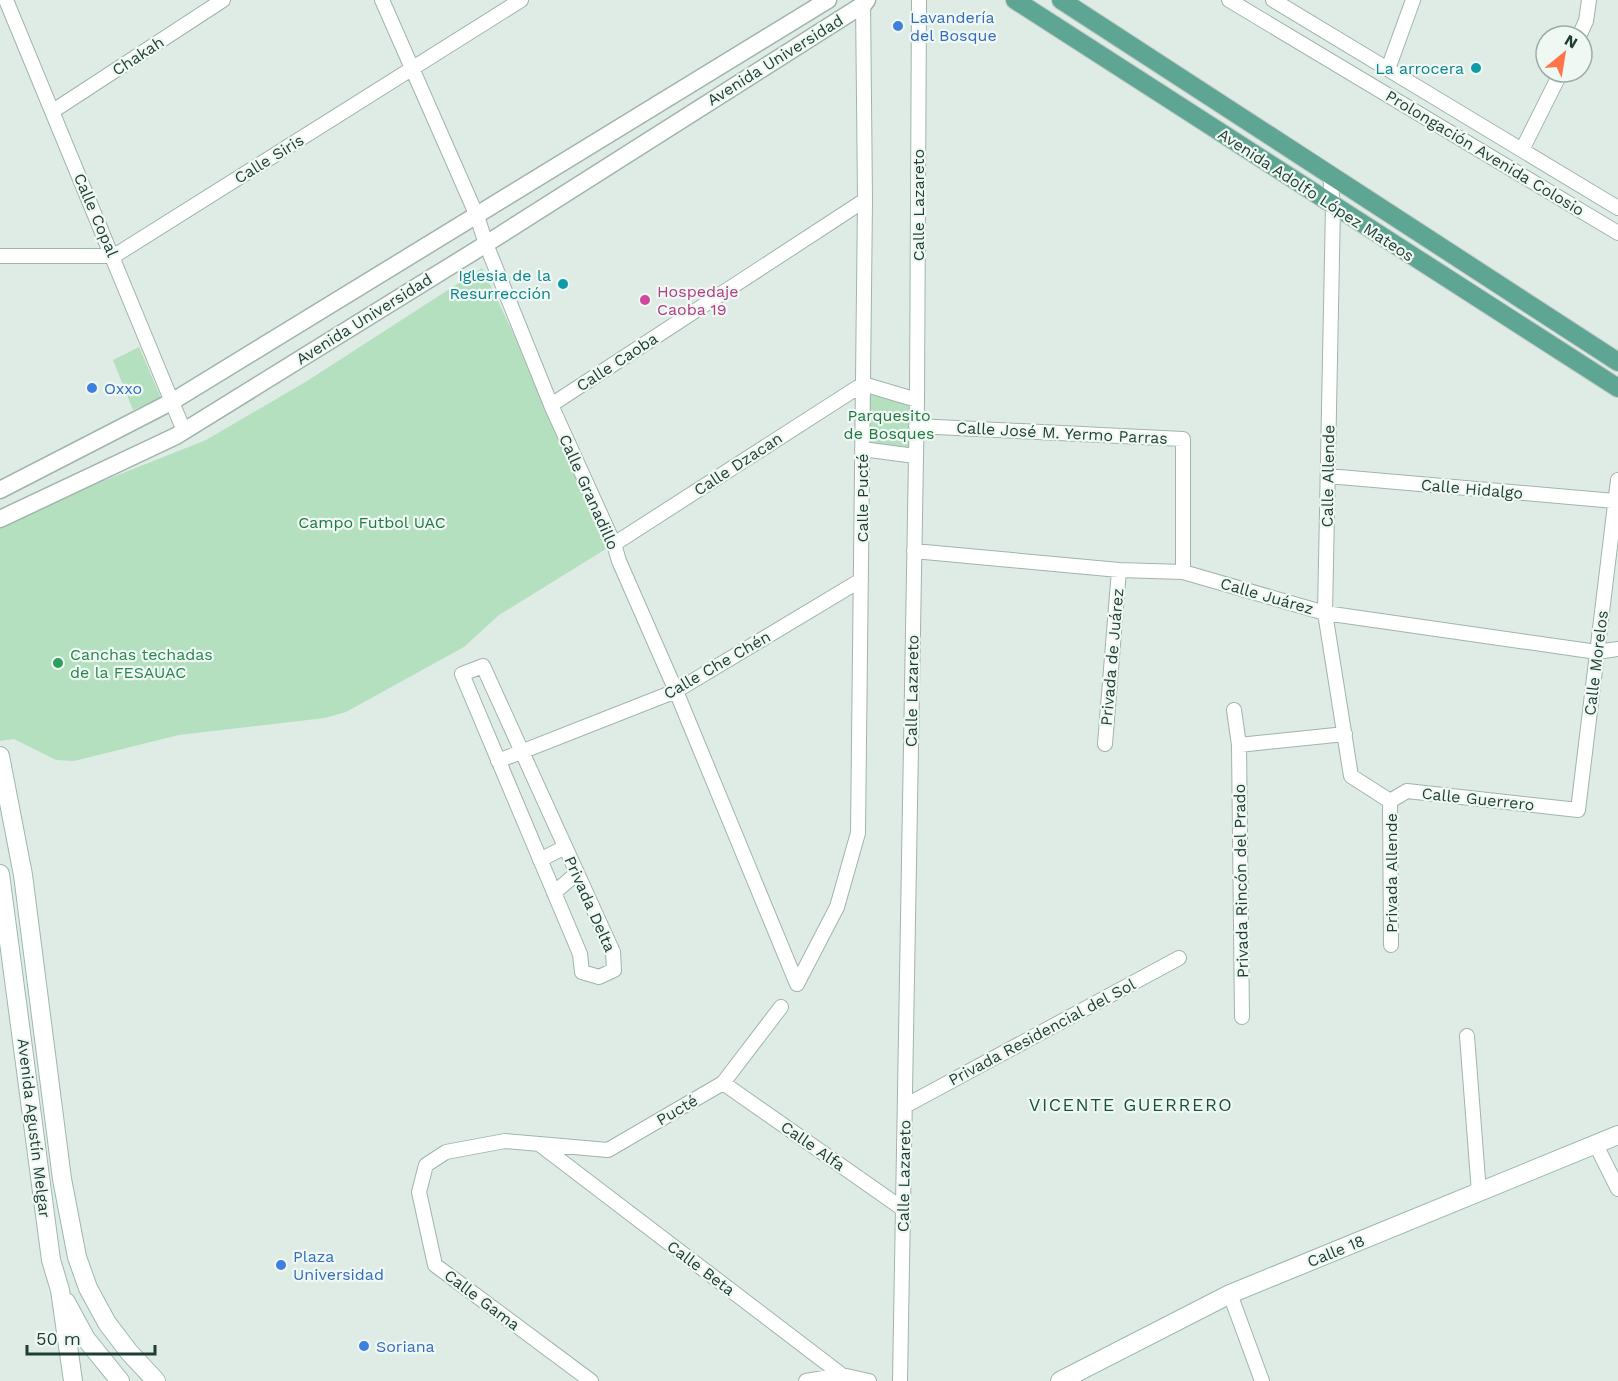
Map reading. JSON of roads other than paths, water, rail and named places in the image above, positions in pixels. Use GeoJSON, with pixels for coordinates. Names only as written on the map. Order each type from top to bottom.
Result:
{"type":"FeatureCollection","features":[{"type":"Feature","properties":{"kind":"main road","name":"Avenida Adolfo López Mateos"},"geometry":{"type":"LineString","coordinates":[[1015,0],[1618,388]]}},
{"type":"Feature","properties":{"kind":"main road","name":"Avenida Adolfo López Mateos"},"geometry":{"type":"LineString","coordinates":[[1062,0],[1618,362]]}},
{"type":"Feature","properties":{"kind":"main road","name":"Avenida Agustín Melgar"},"geometry":{"type":"LineString","coordinates":[[0,756],[24,882],[62,1179],[77,1257],[88,1288],[107,1323],[129,1352],[156,1381]]}},
{"type":"Feature","properties":{"kind":"main road","name":"Avenida Agustín Melgar"},"geometry":{"type":"LineString","coordinates":[[0,874],[51,1260],[60,1290],[73,1381]]}},
{"type":"Feature","properties":{"kind":"main road","name":"Calle 18"},"geometry":{"type":"LineString","coordinates":[[1060,1381],[1230,1294],[1618,1135]]}},
{"type":"Feature","properties":{"kind":"main road"},"geometry":{"type":"LineString","coordinates":[[60,1290],[86,1339],[120,1381]]}},
{"type":"Feature","properties":{"kind":"street","name":"Calle Copal"},"geometry":{"type":"LineString","coordinates":[[6,0],[114,256],[184,430]]}},
{"type":"Feature","properties":{"kind":"street","name":"Chakah"},"geometry":{"type":"LineString","coordinates":[[53,111],[223,0]]}},
{"type":"Feature","properties":{"kind":"street","name":"Calle Granadillo"},"geometry":{"type":"LineString","coordinates":[[382,0],[477,216],[486,244],[551,405],[614,544],[619,561],[676,691],[797,984]]}},
{"type":"Feature","properties":{"kind":"street","name":"Calle Siris"},"geometry":{"type":"LineString","coordinates":[[114,256],[521,0]]}},
{"type":"Feature","properties":{"kind":"street","name":"Avenida Universidad"},"geometry":{"type":"LineString","coordinates":[[0,490],[173,401],[828,0]]}},
{"type":"Feature","properties":{"kind":"street","name":"Calle Lazareto"},"geometry":{"type":"LineString","coordinates":[[900,1381],[916,426],[919,0]]}},
{"type":"Feature","properties":{"kind":"street","name":"Prolongación Avenida Colosio"},"geometry":{"type":"LineString","coordinates":[[1229,0],[1618,233]]}},
{"type":"Feature","properties":{"kind":"street"},"geometry":{"type":"LineString","coordinates":[[1273,0],[1618,208]]}},
{"type":"Feature","properties":{"kind":"street"},"geometry":{"type":"LineString","coordinates":[[1388,69],[1413,0]]}},
{"type":"Feature","properties":{"kind":"street"},"geometry":{"type":"LineString","coordinates":[[1584,24],[1589,0]]}},
{"type":"Feature","properties":{"kind":"street","name":"Avenida Universidad"},"geometry":{"type":"LineString","coordinates":[[0,519],[184,430],[486,244],[865,1]]}},
{"type":"Feature","properties":{"kind":"street","name":"Calle Pucté"},"geometry":{"type":"LineString","coordinates":[[797,984],[837,907],[858,832],[865,1]]}},
{"type":"Feature","properties":{"kind":"street"},"geometry":{"type":"LineString","coordinates":[[1522,150],[1555,84]]}},
{"type":"Feature","properties":{"kind":"street","name":"Calle Allende"},"geometry":{"type":"LineString","coordinates":[[1330,175],[1333,206],[1325,613],[1351,776],[1390,801]]}},
{"type":"Feature","properties":{"kind":"street","name":"Calle Caoba"},"geometry":{"type":"LineString","coordinates":[[551,405],[865,200]]}},
{"type":"Feature","properties":{"kind":"street"},"geometry":{"type":"LineString","coordinates":[[0,256],[114,256]]}},
{"type":"Feature","properties":{"kind":"street"},"geometry":{"type":"LineString","coordinates":[[863,384],[916,400]]}},
{"type":"Feature","properties":{"kind":"street","name":"Calle Dzacan"},"geometry":{"type":"LineString","coordinates":[[614,544],[863,384]]}},
{"type":"Feature","properties":{"kind":"street","name":"Calle José M. Yermo Parras"},"geometry":{"type":"LineString","coordinates":[[916,426],[1184,439],[1183,572]]}},
{"type":"Feature","properties":{"kind":"street"},"geometry":{"type":"LineString","coordinates":[[862,449],[915,456]]}},
{"type":"Feature","properties":{"kind":"street","name":"Calle Hidalgo"},"geometry":{"type":"LineString","coordinates":[[1328,476],[1616,501]]}},
{"type":"Feature","properties":{"kind":"street","name":"Calle Morelos"},"geometry":{"type":"LineString","coordinates":[[1578,810],[1618,480]]}},
{"type":"Feature","properties":{"kind":"street","name":"Calle Juárez"},"geometry":{"type":"LineString","coordinates":[[914,551],[1119,570],[1183,572],[1325,613],[1597,652],[1618,649]]}},
{"type":"Feature","properties":{"kind":"street","name":"Privada de Juárez"},"geometry":{"type":"LineString","coordinates":[[1105,744],[1119,570]]}},
{"type":"Feature","properties":{"kind":"street","name":"Calle Che Chén"},"geometry":{"type":"LineString","coordinates":[[498,761],[676,691],[861,580]]}},
{"type":"Feature","properties":{"kind":"street","name":"Privada Delta"},"geometry":{"type":"LineString","coordinates":[[483,666],[521,752],[613,952],[614,970],[599,977],[582,972],[580,954],[462,674],[483,666]]}},
{"type":"Feature","properties":{"kind":"street","name":"Privada Rincón del Prado"},"geometry":{"type":"LineString","coordinates":[[1234,710],[1239,745],[1242,1017]]}},
{"type":"Feature","properties":{"kind":"street"},"geometry":{"type":"LineString","coordinates":[[1239,745],[1345,734]]}},
{"type":"Feature","properties":{"kind":"street","name":"Calle Guerrero"},"geometry":{"type":"LineString","coordinates":[[1390,801],[1407,791],[1578,810]]}},
{"type":"Feature","properties":{"kind":"street","name":"Privada Allende"},"geometry":{"type":"LineString","coordinates":[[1390,801],[1391,945]]}},
{"type":"Feature","properties":{"kind":"street"},"geometry":{"type":"LineString","coordinates":[[540,860],[565,847]]}},
{"type":"Feature","properties":{"kind":"street"},"geometry":{"type":"LineString","coordinates":[[554,893],[577,873]]}},
{"type":"Feature","properties":{"kind":"street","name":"Privada Residencial del Sol"},"geometry":{"type":"LineString","coordinates":[[905,1106],[1179,958]]}},
{"type":"Feature","properties":{"kind":"street","name":"Pucté"},"geometry":{"type":"LineString","coordinates":[[539,1144],[608,1150],[723,1083],[781,1007]]}},
{"type":"Feature","properties":{"kind":"street"},"geometry":{"type":"LineString","coordinates":[[1467,1036],[1479,1193]]}},
{"type":"Feature","properties":{"kind":"street","name":"Calle Alfa"},"geometry":{"type":"LineString","coordinates":[[723,1083],[903,1209]]}},
{"type":"Feature","properties":{"kind":"street","name":"Calle Gama"},"geometry":{"type":"LineString","coordinates":[[539,1144],[505,1141],[446,1152],[426,1165],[418,1192],[435,1265],[591,1381]]}},
{"type":"Feature","properties":{"kind":"street","name":"Calle Beta"},"geometry":{"type":"LineString","coordinates":[[539,1144],[842,1375],[869,1381]]}},
{"type":"Feature","properties":{"kind":"street"},"geometry":{"type":"LineString","coordinates":[[1596,1145],[1618,1189]]}},
{"type":"Feature","properties":{"kind":"street"},"geometry":{"type":"LineString","coordinates":[[1230,1294],[1262,1381]]}},
{"type":"Feature","properties":{"kind":"street"},"geometry":{"type":"LineString","coordinates":[[806,1381],[842,1375]]}},
{"type":"Feature","properties":{"kind":"place","name":"Lavandería del Bosque"},"geometry":{"type":"Point","coordinates":[898,26]}},
{"type":"Feature","properties":{"kind":"place","name":"La arrocera"},"geometry":{"type":"Point","coordinates":[1476,68]}},
{"type":"Feature","properties":{"kind":"place","name":"Iglesia de la Resurrección"},"geometry":{"type":"Point","coordinates":[563,284]}},
{"type":"Feature","properties":{"kind":"place","name":"Hospedaje Caoba 19"},"geometry":{"type":"Point","coordinates":[645,300]}},
{"type":"Feature","properties":{"kind":"place","name":"Oxxo"},"geometry":{"type":"Point","coordinates":[92,388]}},
{"type":"Feature","properties":{"kind":"place","name":"Canchas techadas de la FESAUAC"},"geometry":{"type":"Point","coordinates":[58,663]}},
{"type":"Feature","properties":{"kind":"place","name":"Plaza Universidad"},"geometry":{"type":"Point","coordinates":[281,1265]}},
{"type":"Feature","properties":{"kind":"place","name":"Soriana"},"geometry":{"type":"Point","coordinates":[364,1346]}},
{"type":"Feature","properties":{"kind":"district","name":"VICENTE GUERRERO"},"geometry":{"type":"Point","coordinates":[1131,1104]}},
{"type":"Feature","properties":{"kind":"park label","name":"Parquesito de Bosques"},"geometry":{"type":"Point","coordinates":[889,424]}},
{"type":"Feature","properties":{"kind":"park label","name":"Campo Futbol UAC"},"geometry":{"type":"Point","coordinates":[372,522]}}]}
